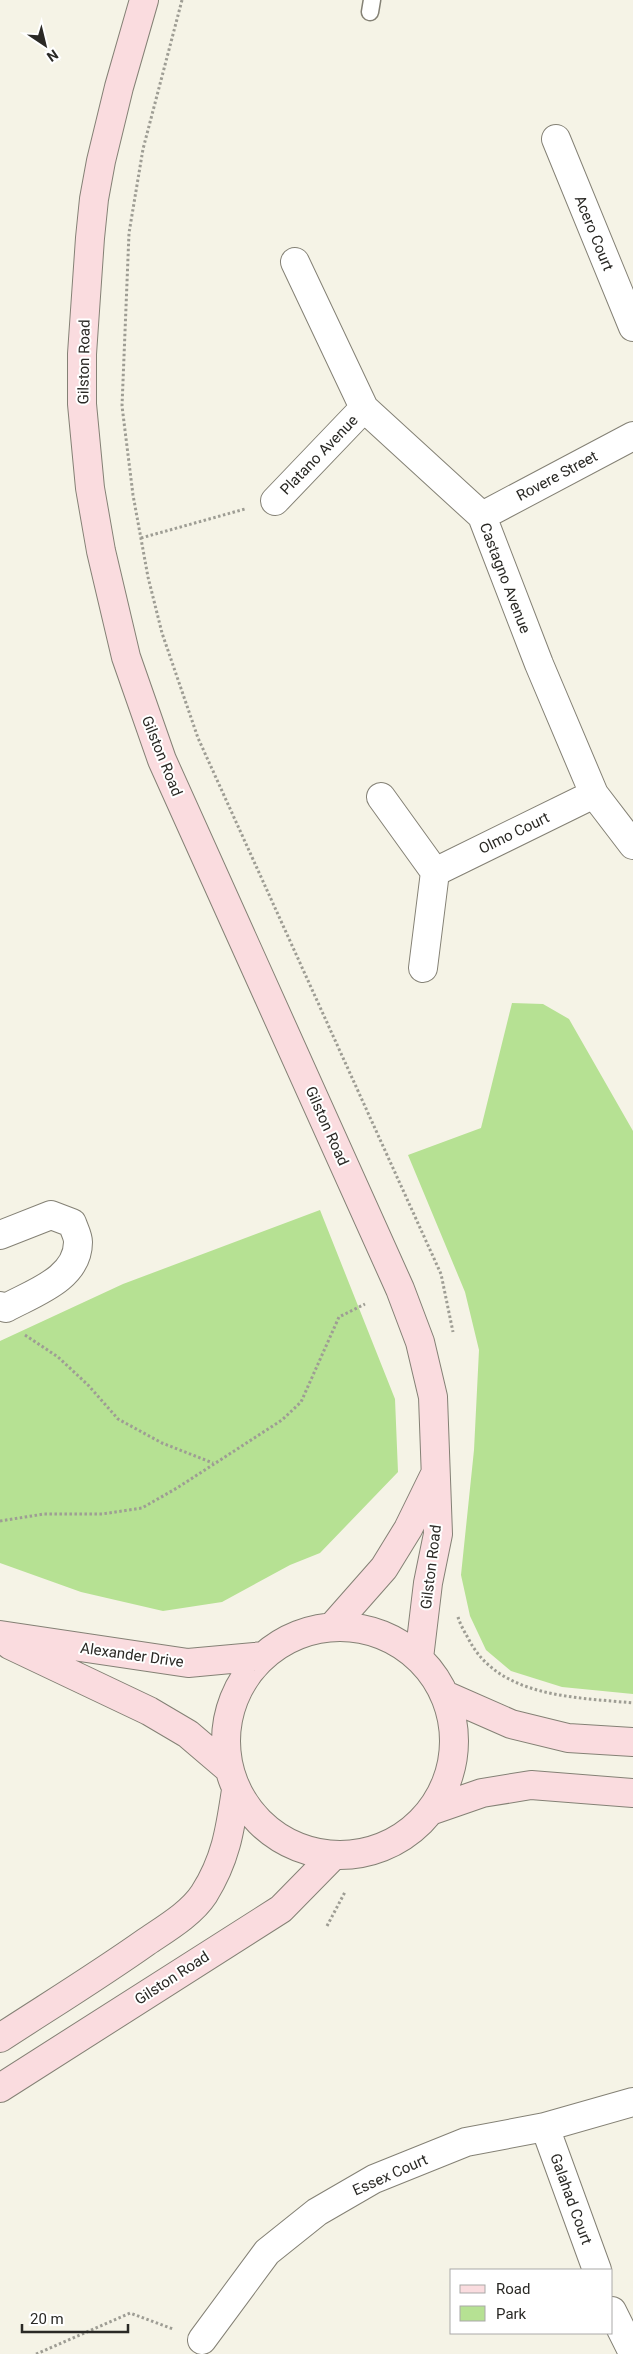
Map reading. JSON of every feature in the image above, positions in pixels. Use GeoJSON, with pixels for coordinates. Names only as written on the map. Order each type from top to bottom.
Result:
{"type":"FeatureCollection","features":[{"type":"Feature","properties":{"kind":"main road","name":"Gilston Road"},"geometry":{"type":"LineString","coordinates":[[144,0],[119,87],[94,199],[82,354],[82,404],[90,488],[101,552],[126,657],[162,760],[396,1280],[416,1334],[432,1398],[438,1534],[428,1583],[419,1658]]}},
{"type":"Feature","properties":{"kind":"main road","name":"Gilston Road"},"geometry":{"type":"LineString","coordinates":[[332,1627],[384,1568],[408,1530],[435,1475]]}},
{"type":"Feature","properties":{"kind":"main road"},"geometry":{"type":"LineString","coordinates":[[0,2038],[106,1970],[177,1920],[202,1896],[215,1874],[228,1844],[233,1780],[226,1738],[230,1708],[244,1680],[264,1656],[296,1636],[332,1627],[364,1630],[394,1640],[419,1658],[434,1676],[445,1695],[453,1724],[454,1755],[446,1784],[430,1811],[412,1829],[390,1843],[367,1852],[334,1855],[304,1850],[276,1836],[253,1816],[233,1780]]}},
{"type":"Feature","properties":{"kind":"main road","name":"Alexander Drive"},"geometry":{"type":"LineString","coordinates":[[0,1635],[188,1663],[264,1656]]}},
{"type":"Feature","properties":{"kind":"main road","name":"Alexander Drive"},"geometry":{"type":"LineString","coordinates":[[0,1641],[149,1711],[188,1734],[233,1780]]}},
{"type":"Feature","properties":{"kind":"main road"},"geometry":{"type":"LineString","coordinates":[[445,1695],[511,1724],[568,1738],[633,1742]]}},
{"type":"Feature","properties":{"kind":"main road"},"geometry":{"type":"LineString","coordinates":[[430,1811],[482,1793],[532,1785],[633,1793]]}},
{"type":"Feature","properties":{"kind":"main road","name":"Gilston Road"},"geometry":{"type":"LineString","coordinates":[[0,2088],[281,1909],[334,1855]]}},
{"type":"Feature","properties":{"kind":"street","name":"Acero Court"},"geometry":{"type":"LineString","coordinates":[[556,139],[633,328]]}},
{"type":"Feature","properties":{"kind":"street","name":"Castagno Avenue"},"geometry":{"type":"LineString","coordinates":[[295,262],[364,408],[482,516],[539,664],[594,794],[633,845]]}},
{"type":"Feature","properties":{"kind":"street","name":"Platano Avenue"},"geometry":{"type":"LineString","coordinates":[[275,501],[364,408]]}},
{"type":"Feature","properties":{"kind":"street","name":"Rovere Street"},"geometry":{"type":"LineString","coordinates":[[482,516],[633,436]]}},
{"type":"Feature","properties":{"kind":"street","name":"Olmo Court"},"geometry":{"type":"LineString","coordinates":[[435,872],[594,794]]}},
{"type":"Feature","properties":{"kind":"street"},"geometry":{"type":"LineString","coordinates":[[382,797],[435,872],[422,968]]}},
{"type":"Feature","properties":{"kind":"street"},"geometry":{"type":"LineString","coordinates":[[0,1234],[50,1215],[72,1223],[78,1242],[74,1262],[62,1277],[3,1307]]}},
{"type":"Feature","properties":{"kind":"street","name":"Essex Court"},"geometry":{"type":"LineString","coordinates":[[202,2340],[267,2252],[317,2212],[374,2179],[466,2142],[545,2127],[633,2102]]}},
{"type":"Feature","properties":{"kind":"street","name":"Galahad Court"},"geometry":{"type":"LineString","coordinates":[[545,2127],[597,2269]]}},
{"type":"Feature","properties":{"kind":"street"},"geometry":{"type":"LineString","coordinates":[[613,2313],[633,2353]]}},
{"type":"Feature","properties":{"kind":"path"},"geometry":{"type":"LineString","coordinates":[[182,0],[143,149],[129,233],[122,406],[141,538],[162,633],[198,738],[441,1274],[454,1341]]}},
{"type":"Feature","properties":{"kind":"path"},"geometry":{"type":"LineString","coordinates":[[141,538],[275,501]]}},
{"type":"Feature","properties":{"kind":"path"},"geometry":{"type":"LineString","coordinates":[[0,1521],[44,1514],[102,1514],[142,1508],[177,1488],[282,1420],[300,1402],[339,1317],[365,1304]]}},
{"type":"Feature","properties":{"kind":"path"},"geometry":{"type":"LineString","coordinates":[[3,1307],[28,1338],[58,1357],[118,1419],[162,1443],[214,1463]]}},
{"type":"Feature","properties":{"kind":"path"},"geometry":{"type":"LineString","coordinates":[[457,1611],[458,1620],[472,1647],[494,1671],[523,1687],[579,1697],[633,1702]]}},
{"type":"Feature","properties":{"kind":"path"},"geometry":{"type":"LineString","coordinates":[[36,2354],[130,2313],[202,2340]]}},
{"type":"Feature","properties":{"kind":"green space"},"geometry":{"type":"Polygon","coordinates":[[[512,1003],[543,1004],[569,1019],[633,1131],[633,1694],[562,1687],[511,1671],[486,1650],[470,1616],[461,1575],[474,1450],[479,1350],[465,1292],[408,1155],[481,1128],[512,1003]]]}},
{"type":"Feature","properties":{"kind":"green space"},"geometry":{"type":"Polygon","coordinates":[[[320,1210],[395,1399],[398,1472],[320,1553],[290,1565],[222,1602],[163,1611],[81,1592],[0,1563],[0,1341],[123,1284],[320,1210]]]}}]}
